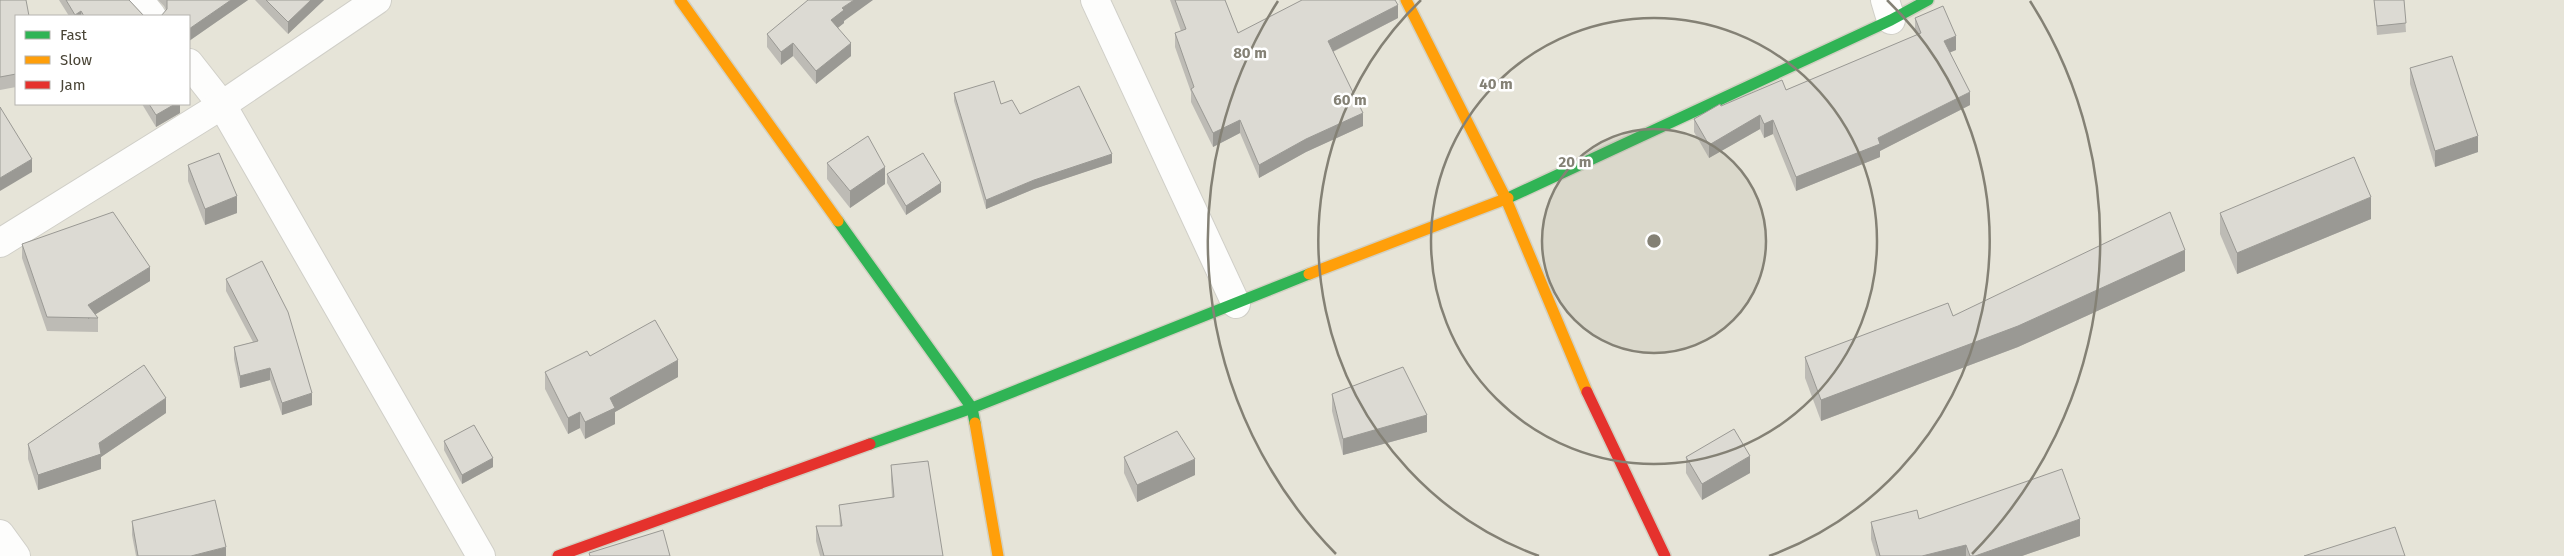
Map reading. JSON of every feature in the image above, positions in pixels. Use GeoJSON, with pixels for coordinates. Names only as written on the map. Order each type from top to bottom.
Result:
{"type":"FeatureCollection","features":[{"type":"Feature","properties":{"kind":"main road"},"geometry":{"type":"LineString","coordinates":[[680,0],[972,408],[998,556]]}},
{"type":"Feature","properties":{"kind":"main road"},"geometry":{"type":"LineString","coordinates":[[1406,0],[1506,199],[1601,424],[1665,556]]}},
{"type":"Feature","properties":{"kind":"main road"},"geometry":{"type":"LineString","coordinates":[[558,556],[972,408],[1506,199],[1888,10],[1928,0]]}},
{"type":"Feature","properties":{"kind":"street"},"geometry":{"type":"LineString","coordinates":[[139,0],[151,15]]}},
{"type":"Feature","properties":{"kind":"street"},"geometry":{"type":"LineString","coordinates":[[0,243],[222,105],[377,0]]}},
{"type":"Feature","properties":{"kind":"street"},"geometry":{"type":"LineString","coordinates":[[1095,0],[1236,304]]}},
{"type":"Feature","properties":{"kind":"street"},"geometry":{"type":"LineString","coordinates":[[190,64],[222,105],[481,556]]}},
{"type":"Feature","properties":{"kind":"street"},"geometry":{"type":"LineString","coordinates":[[0,534],[16,556]]}},
{"type":"Feature","properties":{"kind":"shaded area"},"geometry":{"type":"Polygon","coordinates":[[[0,0],[2564,0],[2564,556],[0,556],[0,0]]]}},
{"type":"Feature","properties":{"kind":"building"},"geometry":{"type":"Polygon","coordinates":[[[0,0],[26,0],[29,15],[15,15],[15,74],[0,77],[0,0]]]}},
{"type":"Feature","properties":{"kind":"building"},"geometry":{"type":"Polygon","coordinates":[[[66,0],[129,0],[143,15],[83,15],[81,11],[75,15],[66,0]]]}},
{"type":"Feature","properties":{"kind":"building"},"geometry":{"type":"Polygon","coordinates":[[[167,0],[231,0],[190,28],[190,15],[162,15],[167,9],[167,0]]]}},
{"type":"Feature","properties":{"kind":"building"},"geometry":{"type":"Polygon","coordinates":[[[266,0],[311,0],[288,22],[266,0]]]}},
{"type":"Feature","properties":{"kind":"building"},"geometry":{"type":"Polygon","coordinates":[[[808,0],[854,0],[842,8],[844,10],[831,20],[851,43],[816,71],[793,43],[781,52],[767,34],[808,0]]]}},
{"type":"Feature","properties":{"kind":"building"},"geometry":{"type":"Polygon","coordinates":[[[1175,0],[1225,0],[1238,33],[1302,0],[1395,0],[1398,5],[1328,41],[1363,113],[1306,139],[1259,165],[1240,120],[1213,133],[1191,89],[1194,87],[1175,33],[1186,29],[1175,0]]]}},
{"type":"Feature","properties":{"kind":"building"},"geometry":{"type":"Polygon","coordinates":[[[2374,0],[2404,0],[2406,23],[2377,26],[2374,0]]]}},
{"type":"Feature","properties":{"kind":"building"},"geometry":{"type":"Polygon","coordinates":[[[1943,6],[1956,36],[1944,41],[1970,92],[1878,138],[1880,144],[1796,177],[1773,120],[1764,124],[1760,115],[1709,145],[1694,119],[1720,104],[1721,106],[1782,80],[1786,90],[1921,33],[1915,18],[1943,6]]]}},
{"type":"Feature","properties":{"kind":"building"},"geometry":{"type":"Polygon","coordinates":[[[2452,56],[2478,136],[2435,151],[2410,68],[2452,56]]]}},
{"type":"Feature","properties":{"kind":"building"},"geometry":{"type":"Polygon","coordinates":[[[994,81],[1001,104],[1012,100],[1020,114],[1079,86],[1112,154],[1034,180],[986,200],[954,93],[994,81]]]}},
{"type":"Feature","properties":{"kind":"building"},"geometry":{"type":"Polygon","coordinates":[[[150,105],[173,105],[156,115],[150,105]]]}},
{"type":"Feature","properties":{"kind":"building"},"geometry":{"type":"Polygon","coordinates":[[[0,107],[32,159],[0,178],[0,107]]]}},
{"type":"Feature","properties":{"kind":"building"},"geometry":{"type":"Polygon","coordinates":[[[868,136],[885,167],[850,191],[827,163],[868,136]]]}},
{"type":"Feature","properties":{"kind":"building"},"geometry":{"type":"Polygon","coordinates":[[[219,153],[237,196],[205,209],[188,165],[219,153]]]}},
{"type":"Feature","properties":{"kind":"building"},"geometry":{"type":"Polygon","coordinates":[[[923,153],[941,183],[906,206],[887,174],[923,153]]]}},
{"type":"Feature","properties":{"kind":"building"},"geometry":{"type":"Polygon","coordinates":[[[2354,157],[2371,197],[2237,253],[2220,213],[2354,157]]]}},
{"type":"Feature","properties":{"kind":"building"},"geometry":{"type":"Polygon","coordinates":[[[113,212],[150,267],[88,305],[98,318],[47,317],[22,244],[113,212]]]}},
{"type":"Feature","properties":{"kind":"building"},"geometry":{"type":"Polygon","coordinates":[[[2170,212],[2185,250],[2018,326],[1821,400],[1805,357],[1948,303],[1953,316],[2170,212]]]}},
{"type":"Feature","properties":{"kind":"building"},"geometry":{"type":"Polygon","coordinates":[[[262,261],[288,312],[312,393],[282,403],[270,368],[240,376],[234,347],[258,341],[226,279],[262,261]]]}},
{"type":"Feature","properties":{"kind":"building"},"geometry":{"type":"Polygon","coordinates":[[[655,320],[678,360],[610,398],[615,408],[585,422],[580,412],[568,418],[545,372],[587,351],[590,356],[655,320]]]}},
{"type":"Feature","properties":{"kind":"building"},"geometry":{"type":"Polygon","coordinates":[[[144,365],[166,398],[99,443],[101,454],[38,475],[28,444],[144,365]]]}},
{"type":"Feature","properties":{"kind":"building"},"geometry":{"type":"Polygon","coordinates":[[[1403,367],[1427,415],[1343,439],[1332,394],[1403,367]]]}},
{"type":"Feature","properties":{"kind":"building"},"geometry":{"type":"Polygon","coordinates":[[[474,425],[493,458],[462,475],[444,441],[474,425]]]}},
{"type":"Feature","properties":{"kind":"building"},"geometry":{"type":"Polygon","coordinates":[[[1734,429],[1750,456],[1702,484],[1686,457],[1734,429]]]}},
{"type":"Feature","properties":{"kind":"building"},"geometry":{"type":"Polygon","coordinates":[[[1177,431],[1195,459],[1137,485],[1124,457],[1177,431]]]}},
{"type":"Feature","properties":{"kind":"building"},"geometry":{"type":"Polygon","coordinates":[[[928,461],[943,556],[824,556],[816,526],[842,526],[839,505],[894,497],[891,465],[928,461]]]}},
{"type":"Feature","properties":{"kind":"building"},"geometry":{"type":"Polygon","coordinates":[[[2062,469],[2080,519],[1975,556],[1970,556],[1966,545],[1922,556],[1880,556],[1871,522],[1917,510],[1919,519],[2062,469]]]}},
{"type":"Feature","properties":{"kind":"building"},"geometry":{"type":"Polygon","coordinates":[[[215,500],[226,547],[191,556],[138,556],[132,521],[215,500]]]}},
{"type":"Feature","properties":{"kind":"building"},"geometry":{"type":"Polygon","coordinates":[[[2395,527],[2405,556],[2304,556],[2395,527]]]}},
{"type":"Feature","properties":{"kind":"building"},"geometry":{"type":"Polygon","coordinates":[[[663,530],[670,556],[590,556],[589,553],[663,530]]]}},
{"type":"Feature","properties":{"kind":"traffic: fast"},"geometry":{"type":"LineString","coordinates":[[1508,198],[1891,20],[1928,0]]}},
{"type":"Feature","properties":{"kind":"traffic: fast"},"geometry":{"type":"LineString","coordinates":[[838,221],[972,408],[975,423]]}},
{"type":"Feature","properties":{"kind":"traffic: fast"},"geometry":{"type":"LineString","coordinates":[[870,444],[972,408],[1309,274]]}},
{"type":"Feature","properties":{"kind":"traffic: slow"},"geometry":{"type":"LineString","coordinates":[[680,0],[838,221]]}},
{"type":"Feature","properties":{"kind":"traffic: slow"},"geometry":{"type":"LineString","coordinates":[[1406,0],[1506,199],[1587,392]]}},
{"type":"Feature","properties":{"kind":"traffic: slow"},"geometry":{"type":"LineString","coordinates":[[1309,274],[1508,198]]}},
{"type":"Feature","properties":{"kind":"traffic: slow"},"geometry":{"type":"LineString","coordinates":[[975,423],[998,556]]}},
{"type":"Feature","properties":{"kind":"traffic: jam"},"geometry":{"type":"LineString","coordinates":[[1587,392],[1665,556]]}},
{"type":"Feature","properties":{"kind":"traffic: jam"},"geometry":{"type":"LineString","coordinates":[[558,556],[870,444]]}}]}
